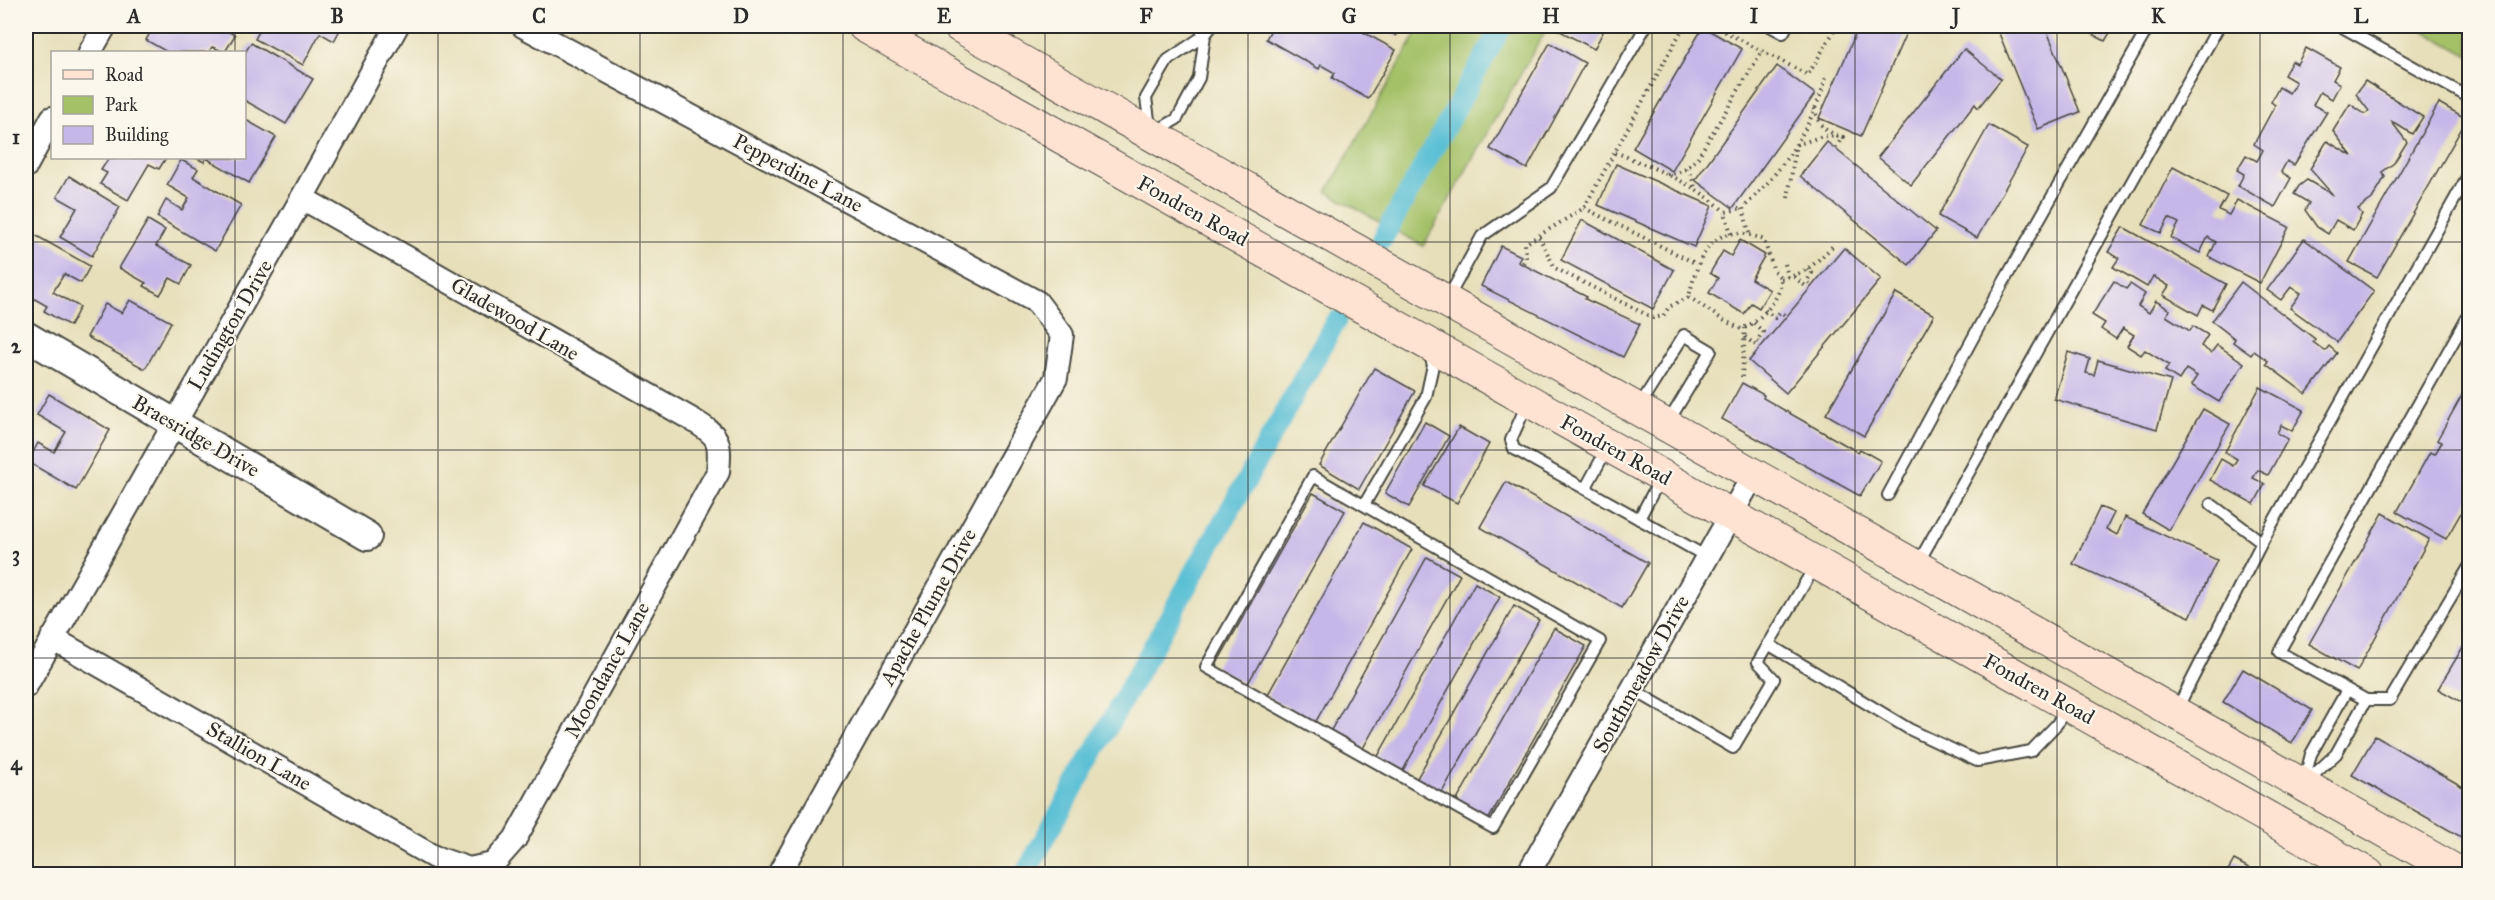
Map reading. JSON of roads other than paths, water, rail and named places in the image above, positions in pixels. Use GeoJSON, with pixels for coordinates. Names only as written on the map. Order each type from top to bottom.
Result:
{"type":"FeatureCollection","features":[{"type":"Feature","properties":{"kind":"main road","name":"Fondren Road"},"geometry":{"type":"LineString","coordinates":[[864,26],[2368,874]]}},
{"type":"Feature","properties":{"kind":"main road"},"geometry":{"type":"LineString","coordinates":[[959,26],[2462,874]]}},
{"type":"Feature","properties":{"kind":"main road"},"geometry":{"type":"LineString","coordinates":[[1126,174],[1150,134]]}},
{"type":"Feature","properties":{"kind":"main road"},"geometry":{"type":"LineString","coordinates":[[1425,342],[1447,300]]}},
{"type":"Feature","properties":{"kind":"main road"},"geometry":{"type":"LineString","coordinates":[[2067,705],[2091,664]]}},
{"type":"Feature","properties":{"kind":"main road"},"geometry":{"type":"LineString","coordinates":[[2282,826],[2304,784]]}},
{"type":"Feature","properties":{"kind":"street"},"geometry":{"type":"LineString","coordinates":[[91,51],[105,26]]}},
{"type":"Feature","properties":{"kind":"street","name":"Ludington Drive"},"geometry":{"type":"LineString","coordinates":[[26,686],[397,26]]}},
{"type":"Feature","properties":{"kind":"street","name":"Pepperdine Lane"},"geometry":{"type":"LineString","coordinates":[[523,26],[1037,302],[1062,335]]}},
{"type":"Feature","properties":{"kind":"street"},"geometry":{"type":"LineString","coordinates":[[26,166],[51,120]]}},
{"type":"Feature","properties":{"kind":"street","name":"Gladewood Lane"},"geometry":{"type":"LineString","coordinates":[[302,198],[691,419],[712,432],[720,448]]}},
{"type":"Feature","properties":{"kind":"street","name":"Apache Plume Drive"},"geometry":{"type":"LineString","coordinates":[[779,874],[1056,378],[1062,335]]}},
{"type":"Feature","properties":{"kind":"street","name":"Braesridge Drive"},"geometry":{"type":"LineString","coordinates":[[26,336],[367,536]]}},
{"type":"Feature","properties":{"kind":"street","name":"Moondance Lane"},"geometry":{"type":"LineString","coordinates":[[469,869],[493,864],[515,839],[718,472],[720,448]]}},
{"type":"Feature","properties":{"kind":"street","name":"Southmeadow Drive"},"geometry":{"type":"LineString","coordinates":[[1528,874],[1754,474]]}},
{"type":"Feature","properties":{"kind":"street","name":"Stallion Lane"},"geometry":{"type":"LineString","coordinates":[[52,638],[434,857],[469,869]]}},
{"type":"Feature","properties":{"kind":"lane"},"geometry":{"type":"LineString","coordinates":[[1201,30],[1199,78],[1177,119],[1150,134],[1146,98],[1168,60],[1201,30],[1212,26]]}},
{"type":"Feature","properties":{"kind":"lane"},"geometry":{"type":"LineString","coordinates":[[1447,300],[1482,236],[1551,188],[1646,26]]}},
{"type":"Feature","properties":{"kind":"lane"},"geometry":{"type":"LineString","coordinates":[[1770,26],[1783,33],[1787,26]]}},
{"type":"Feature","properties":{"kind":"lane"},"geometry":{"type":"LineString","coordinates":[[1888,495],[1994,299],[2149,26]]}},
{"type":"Feature","properties":{"kind":"lane"},"geometry":{"type":"LineString","coordinates":[[1917,566],[2219,26]]}},
{"type":"Feature","properties":{"kind":"lane"},"geometry":{"type":"LineString","coordinates":[[2340,26],[2469,98]]}},
{"type":"Feature","properties":{"kind":"lane"},"geometry":{"type":"LineString","coordinates":[[2175,712],[2262,542],[2469,172]]}},
{"type":"Feature","properties":{"kind":"lane"},"geometry":{"type":"LineString","coordinates":[[2469,312],[2279,652],[2366,700],[2390,700],[2469,565]]}},
{"type":"Feature","properties":{"kind":"lane"},"geometry":{"type":"LineString","coordinates":[[1638,408],[1684,335],[1711,351],[1667,424]]}},
{"type":"Feature","properties":{"kind":"lane"},"geometry":{"type":"LineString","coordinates":[[1364,505],[1426,397],[1433,365],[1425,342]]}},
{"type":"Feature","properties":{"kind":"lane"},"geometry":{"type":"LineString","coordinates":[[1528,401],[1511,440],[1514,449],[1707,557]]}},
{"type":"Feature","properties":{"kind":"lane"},"geometry":{"type":"LineString","coordinates":[[1585,489],[1608,446]]}},
{"type":"Feature","properties":{"kind":"lane"},"geometry":{"type":"LineString","coordinates":[[1313,476],[1364,505],[1600,641],[1493,828],[1206,667],[1313,476]]}},
{"type":"Feature","properties":{"kind":"lane"},"geometry":{"type":"LineString","coordinates":[[1639,519],[1661,476]]}},
{"type":"Feature","properties":{"kind":"lane"},"geometry":{"type":"LineString","coordinates":[[2211,504],[2262,542]]}},
{"type":"Feature","properties":{"kind":"lane"},"geometry":{"type":"LineString","coordinates":[[1632,689],[1733,748],[1774,679],[1758,662],[1817,563]]}},
{"type":"Feature","properties":{"kind":"lane"},"geometry":{"type":"LineString","coordinates":[[1768,644],[1910,729],[1977,761],[2031,751],[2057,724],[2067,705]]}},
{"type":"Feature","properties":{"kind":"lane"},"geometry":{"type":"LineString","coordinates":[[2304,784],[2311,754],[2347,690]]}},
{"type":"Feature","properties":{"kind":"lane"},"geometry":{"type":"LineString","coordinates":[[2304,784],[2337,754],[2366,700]]}},
{"type":"Feature","properties":{"kind":"waterway"},"geometry":{"type":"LineString","coordinates":[[1383,238],[1502,26]]}},
{"type":"Feature","properties":{"kind":"waterway"},"geometry":{"type":"LineString","coordinates":[[1025,874],[1336,321]]}}]}
